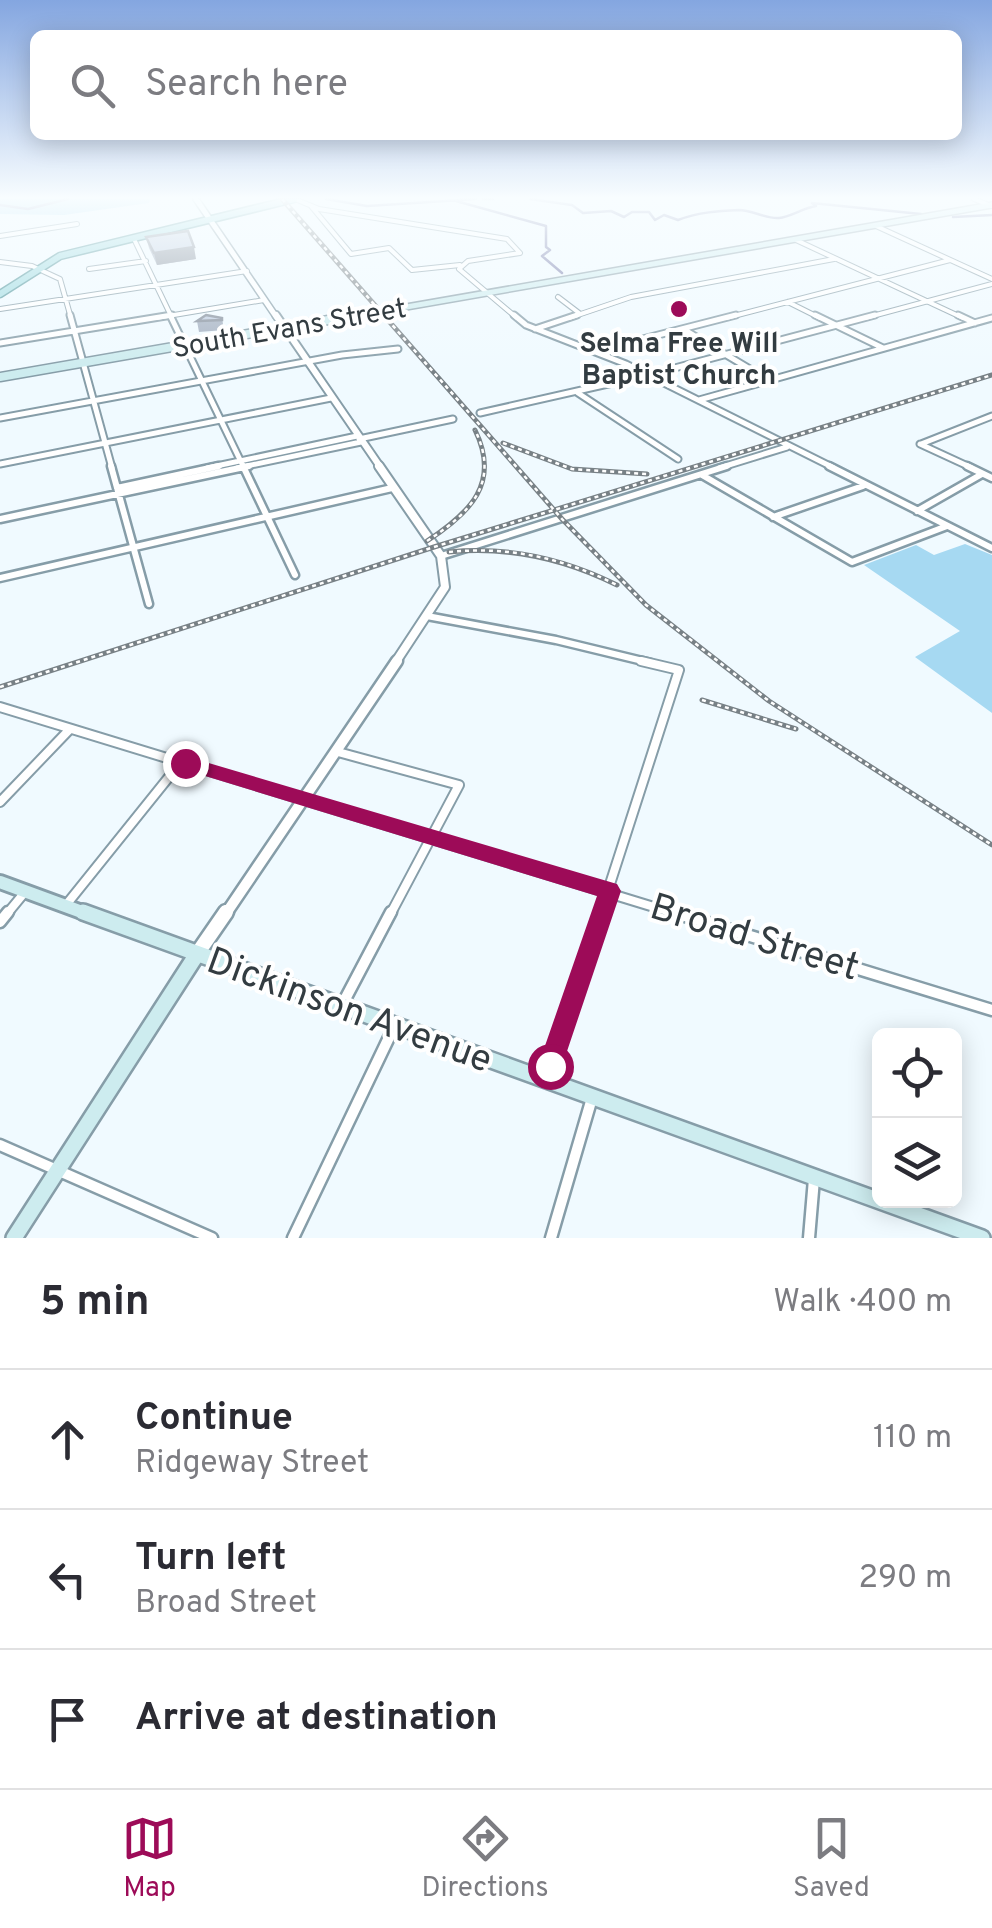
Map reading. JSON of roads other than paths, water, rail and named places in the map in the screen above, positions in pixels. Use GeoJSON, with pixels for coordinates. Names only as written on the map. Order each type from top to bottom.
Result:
{"type":"FeatureCollection","features":[{"type":"Feature","properties":{"kind":"main road"},"geometry":{"type":"LineString","coordinates":[[0,294],[59,257]]}},
{"type":"Feature","properties":{"kind":"main road","name":"South Evans Street"},"geometry":{"type":"LineString","coordinates":[[0,377],[698,257]]}},
{"type":"Feature","properties":{"kind":"main road","name":"Dickinson Avenue"},"geometry":{"type":"LineString","coordinates":[[0,882],[982,1238]]}},
{"type":"Feature","properties":{"kind":"main road"},"geometry":{"type":"LineString","coordinates":[[14,1238],[197,954]]}},
{"type":"Feature","properties":{"kind":"street"},"geometry":{"type":"LineString","coordinates":[[144,257],[296,574]]}},
{"type":"Feature","properties":{"kind":"street"},"geometry":{"type":"LineString","coordinates":[[197,954],[338,752],[445,586],[441,556],[237,257]]}},
{"type":"Feature","properties":{"kind":"street"},"geometry":{"type":"LineString","coordinates":[[398,257],[412,270],[501,257]]}},
{"type":"Feature","properties":{"kind":"street"},"geometry":{"type":"LineString","coordinates":[[830,257],[975,323]]}},
{"type":"Feature","properties":{"kind":"street"},"geometry":{"type":"LineString","coordinates":[[943,257],[992,281]]}},
{"type":"Feature","properties":{"kind":"street"},"geometry":{"type":"LineString","coordinates":[[535,329],[631,296],[834,259]]}},
{"type":"Feature","properties":{"kind":"street"},"geometry":{"type":"LineString","coordinates":[[603,354],[682,328],[950,260]]}},
{"type":"Feature","properties":{"kind":"street"},"geometry":{"type":"LineString","coordinates":[[88,269],[146,261]]}},
{"type":"Feature","properties":{"kind":"street"},"geometry":{"type":"LineString","coordinates":[[0,262],[56,274],[150,604]]}},
{"type":"Feature","properties":{"kind":"street"},"geometry":{"type":"LineString","coordinates":[[460,265],[487,293],[535,329],[648,375],[992,548]]}},
{"type":"Feature","properties":{"kind":"street"},"geometry":{"type":"LineString","coordinates":[[0,309],[247,271]]}},
{"type":"Feature","properties":{"kind":"street"},"geometry":{"type":"LineString","coordinates":[[480,413],[648,375],[992,281]]}},
{"type":"Feature","properties":{"kind":"street"},"geometry":{"type":"LineString","coordinates":[[558,296],[580,314]]}},
{"type":"Feature","properties":{"kind":"street"},"geometry":{"type":"LineString","coordinates":[[0,344],[264,300]]}},
{"type":"Feature","properties":{"kind":"street"},"geometry":{"type":"LineString","coordinates":[[787,302],[883,348]]}},
{"type":"Feature","properties":{"kind":"street"},"geometry":{"type":"LineString","coordinates":[[697,400],[992,318]]}},
{"type":"Feature","properties":{"kind":"street"},"geometry":{"type":"LineString","coordinates":[[682,328],[770,381]]}},
{"type":"Feature","properties":{"kind":"street"},"geometry":{"type":"LineString","coordinates":[[0,418],[398,348]]}},
{"type":"Feature","properties":{"kind":"street"},"geometry":{"type":"LineString","coordinates":[[577,392],[678,460]]}},
{"type":"Feature","properties":{"kind":"street"},"geometry":{"type":"LineString","coordinates":[[0,464],[331,398]]}},
{"type":"Feature","properties":{"kind":"street"},"geometry":{"type":"LineString","coordinates":[[992,416],[920,444],[992,478]]}},
{"type":"Feature","properties":{"kind":"street"},"geometry":{"type":"LineString","coordinates":[[0,519],[454,419]]}},
{"type":"Feature","properties":{"kind":"street"},"geometry":{"type":"LineString","coordinates":[[441,556],[787,447]]}},
{"type":"Feature","properties":{"kind":"street"},"geometry":{"type":"LineString","coordinates":[[700,474],[852,562],[947,526]]}},
{"type":"Feature","properties":{"kind":"street"},"geometry":{"type":"LineString","coordinates":[[916,511],[983,474]]}},
{"type":"Feature","properties":{"kind":"street"},"geometry":{"type":"LineString","coordinates":[[773,517],[864,485]]}},
{"type":"Feature","properties":{"kind":"street"},"geometry":{"type":"LineString","coordinates":[[0,578],[392,488]]}},
{"type":"Feature","properties":{"kind":"street"},"geometry":{"type":"LineString","coordinates":[[426,616],[556,640],[678,670],[546,1080]]}},
{"type":"Feature","properties":{"kind":"street","name":"Broad Street"},"geometry":{"type":"LineString","coordinates":[[0,708],[307,798],[992,1010]]}},
{"type":"Feature","properties":{"kind":"street"},"geometry":{"type":"LineString","coordinates":[[0,802],[69,730]]}},
{"type":"Feature","properties":{"kind":"street"},"geometry":{"type":"LineString","coordinates":[[338,752],[459,785],[342,1006]]}},
{"type":"Feature","properties":{"kind":"street"},"geometry":{"type":"LineString","coordinates":[[65,906],[182,762]]}},
{"type":"Feature","properties":{"kind":"street"},"geometry":{"type":"LineString","coordinates":[[0,922],[26,892]]}},
{"type":"Feature","properties":{"kind":"street"},"geometry":{"type":"LineString","coordinates":[[292,1238],[394,1026]]}},
{"type":"Feature","properties":{"kind":"street"},"geometry":{"type":"LineString","coordinates":[[552,1238],[592,1097]]}},
{"type":"Feature","properties":{"kind":"street"},"geometry":{"type":"LineString","coordinates":[[0,1145],[212,1238]]}},
{"type":"Feature","properties":{"kind":"street"},"geometry":{"type":"LineString","coordinates":[[809,1238],[814,1178]]}},
{"type":"Feature","properties":{"kind":"waterway"},"geometry":{"type":"LineString","coordinates":[[543,257],[562,273]]}},
{"type":"Feature","properties":{"kind":"railway"},"geometry":{"type":"LineString","coordinates":[[333,257],[554,510]]}},
{"type":"Feature","properties":{"kind":"railway"},"geometry":{"type":"LineString","coordinates":[[554,510],[992,375]]}},
{"type":"Feature","properties":{"kind":"railway"},"geometry":{"type":"LineString","coordinates":[[427,541],[468,508],[477,495],[485,466],[475,430]]}},
{"type":"Feature","properties":{"kind":"railway"},"geometry":{"type":"LineString","coordinates":[[503,443],[572,469],[647,474]]}},
{"type":"Feature","properties":{"kind":"railway"},"geometry":{"type":"LineString","coordinates":[[0,687],[554,510]]}},
{"type":"Feature","properties":{"kind":"railway"},"geometry":{"type":"LineString","coordinates":[[554,510],[646,605],[769,701],[992,845]]}},
{"type":"Feature","properties":{"kind":"railway"},"geometry":{"type":"LineString","coordinates":[[449,552],[493,551],[535,556],[617,585]]}},
{"type":"Feature","properties":{"kind":"railway"},"geometry":{"type":"LineString","coordinates":[[702,700],[796,729]]}},
{"type":"Feature","properties":{"kind":"place","name":"Selma Free Will Baptist Church"},"geometry":{"type":"Point","coordinates":[679,309]}}]}
